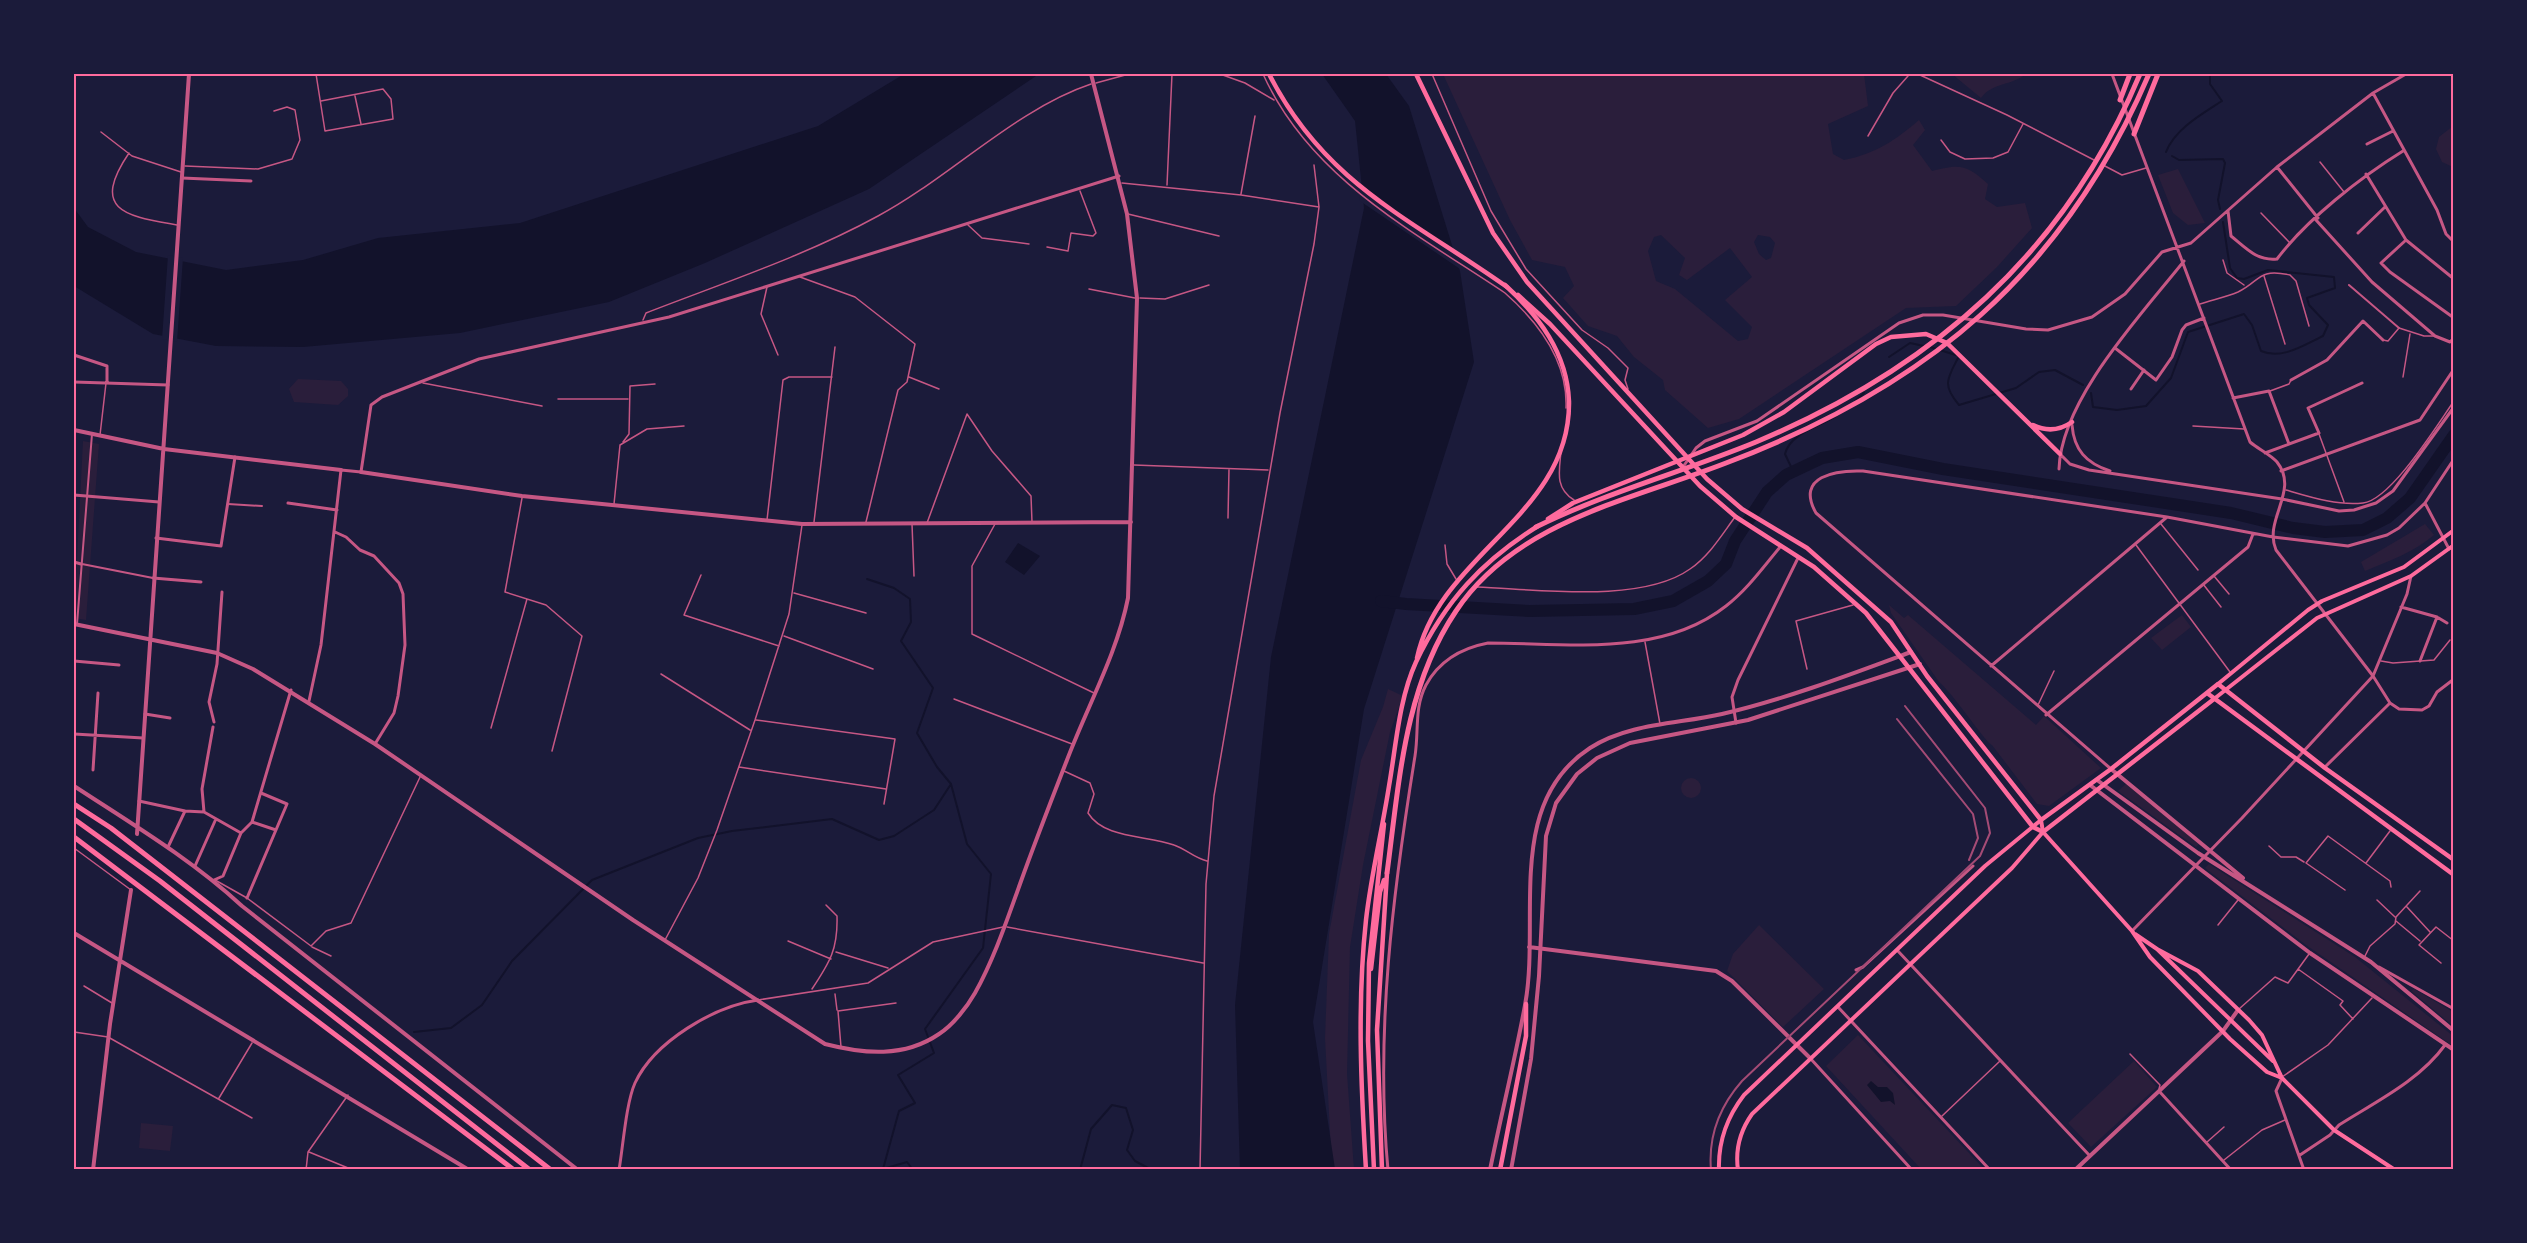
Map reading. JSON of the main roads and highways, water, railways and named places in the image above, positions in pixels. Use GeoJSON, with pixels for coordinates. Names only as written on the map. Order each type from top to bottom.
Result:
{"type":"FeatureCollection","features":[{"type":"Feature","properties":{"kind":"highway"},"geometry":{"type":"LineString","coordinates":[[2120,100],[2130,74]]}},
{"type":"Feature","properties":{"kind":"highway"},"geometry":{"type":"LineString","coordinates":[[1536,527],[1584,504],[1690,467],[1789,426],[1868,386],[1926,349],[1982,302],[2056,222],[2097,159],[2140,74]]}},
{"type":"Feature","properties":{"kind":"highway"},"geometry":{"type":"LineString","coordinates":[[1387,873],[1408,729],[1423,675],[1456,611],[1484,577],[1499,563],[1543,533],[1583,515],[1726,463],[1798,433],[1860,402],[1937,353],[2016,282],[2062,227],[2117,141],[2149,74]]}},
{"type":"Feature","properties":{"kind":"highway"},"geometry":{"type":"LineString","coordinates":[[2134,134],[2158,74]]}},
{"type":"Feature","properties":{"kind":"highway"},"geometry":{"type":"LineString","coordinates":[[74,804],[111,828],[551,1170]]}},
{"type":"Feature","properties":{"kind":"highway"},"geometry":{"type":"LineString","coordinates":[[74,819],[160,881],[530,1170]]}},
{"type":"Feature","properties":{"kind":"highway"},"geometry":{"type":"LineString","coordinates":[[74,837],[514,1170]]}},
{"type":"Feature","properties":{"kind":"main road"},"geometry":{"type":"LineString","coordinates":[[1269,74],[1306,133],[1347,176],[1380,202],[1504,285],[1550,324],[1682,468],[1736,517],[1783,544],[1857,604],[2033,827],[2043,832],[2132,932],[2150,957],[2223,1031],[2267,1071],[2282,1078]]}},
{"type":"Feature","properties":{"kind":"main road"},"geometry":{"type":"LineString","coordinates":[[1416,74],[1493,233],[1509,259],[1550,309],[1688,459],[1742,508],[1807,548],[1891,622],[1920,664],[2041,820],[2043,832]]}},
{"type":"Feature","properties":{"kind":"main road"},"geometry":{"type":"LineString","coordinates":[[1366,1170],[1361,1042],[1366,918],[1385,820],[1400,723],[1420,643],[1451,589],[1468,568],[1534,500],[1553,471],[1567,431],[1568,393],[1558,353],[1548,331],[1504,285]]}},
{"type":"Feature","properties":{"kind":"main road"},"geometry":{"type":"LineString","coordinates":[[1416,664],[1458,594],[1499,551],[1573,503],[1717,447],[1754,430],[1810,394],[1876,345],[1891,337],[1914,333],[1937,338],[1962,355],[2060,454]]}},
{"type":"Feature","properties":{"kind":"main road"},"geometry":{"type":"LineString","coordinates":[[2026,420],[2048,430],[2057,430],[2072,422]]}},
{"type":"Feature","properties":{"kind":"main road"},"geometry":{"type":"LineString","coordinates":[[1719,1170],[1719,1148],[1736,1106],[1985,866],[2041,820],[2111,769],[2316,605],[2404,567],[2454,530]]}},
{"type":"Feature","properties":{"kind":"main road"},"geometry":{"type":"LineString","coordinates":[[1738,1170],[1736,1155],[1747,1122],[1850,1020],[2012,868],[2043,832],[2324,614],[2411,576],[2454,545]]}},
{"type":"Feature","properties":{"kind":"main road"},"geometry":{"type":"LineString","coordinates":[[2218,684],[2224,691],[2325,768],[2454,860]]}},
{"type":"Feature","properties":{"kind":"main road"},"geometry":{"type":"LineString","coordinates":[[2207,693],[2390,831],[2454,875]]}},
{"type":"Feature","properties":{"kind":"main road"},"geometry":{"type":"LineString","coordinates":[[1374,1170],[1368,1041],[1371,931],[1385,820]]}},
{"type":"Feature","properties":{"kind":"main road"},"geometry":{"type":"LineString","coordinates":[[1370,975],[1380,892],[1387,873]]}},
{"type":"Feature","properties":{"kind":"main road"},"geometry":{"type":"LineString","coordinates":[[1382,1170],[1377,1030],[1387,873]]}},
{"type":"Feature","properties":{"kind":"main road"},"geometry":{"type":"LineString","coordinates":[[2132,932],[2157,949],[2198,971],[2262,1035],[2282,1078],[2334,1130],[2395,1170]]}},
{"type":"Feature","properties":{"kind":"main road"},"geometry":{"type":"LineString","coordinates":[[2157,949],[2275,1063]]}},
{"type":"Feature","properties":{"kind":"main road"},"geometry":{"type":"LineString","coordinates":[[1500,1170],[1526,1036],[1526,1004]]}},
{"type":"Feature","properties":{"kind":"waterway"},"geometry":{"type":"LineString","coordinates":[[2166,152],[2182,129],[2222,101],[2210,84],[2210,74]]}},
{"type":"Feature","properties":{"kind":"waterway"},"geometry":{"type":"LineString","coordinates":[[2172,156],[2179,160],[2223,159],[2225,163],[2218,200],[2220,209]]}},
{"type":"Feature","properties":{"kind":"waterway"},"geometry":{"type":"LineString","coordinates":[[2091,393],[2093,407],[2117,410],[2146,406],[2171,378],[2188,332],[2244,314],[2252,325],[2261,351],[2285,353],[2323,336],[2328,325],[2309,305],[2307,298],[2335,288],[2334,277],[2268,270],[2244,279],[2237,278],[2230,268],[2223,222]]}},
{"type":"Feature","properties":{"kind":"waterway"},"geometry":{"type":"LineString","coordinates":[[1889,357],[1910,343],[1924,346]]}},
{"type":"Feature","properties":{"kind":"waterway"},"geometry":{"type":"LineString","coordinates":[[1930,347],[1959,356],[1948,381],[1950,392],[1959,405],[2016,388],[2039,372],[2055,370],[2083,385]]}},
{"type":"Feature","properties":{"kind":"waterway"},"geometry":{"type":"LineString","coordinates":[[1855,401],[1864,393]]}},
{"type":"Feature","properties":{"kind":"waterway"},"geometry":{"type":"LineString","coordinates":[[1793,471],[1785,454],[1788,446],[1800,435],[1839,414]]}},
{"type":"Feature","properties":{"kind":"waterway"},"geometry":{"type":"LineString","coordinates":[[1381,601],[1529,611],[1634,609],[1673,601],[1708,581],[1726,564],[1735,541],[1767,492],[1786,475],[1822,458],[1858,452],[1943,469],[2231,513],[2293,528],[2325,532],[2363,530],[2387,518],[2410,498],[2454,435]]}},
{"type":"Feature","properties":{"kind":"waterway"},"geometry":{"type":"LineString","coordinates":[[867,579],[894,588],[910,599],[911,622],[901,641],[933,688],[917,733],[937,767],[951,784],[967,844],[991,874],[983,948],[925,1029],[934,1053],[898,1075],[915,1103],[899,1111],[883,1169],[907,1162],[913,1170]]}},
{"type":"Feature","properties":{"kind":"waterway"},"geometry":{"type":"LineString","coordinates":[[414,1032],[451,1028],[482,1005],[512,961],[592,880],[698,838],[732,831],[832,819],[879,840],[894,836],[934,810],[951,784]]}},
{"type":"Feature","properties":{"kind":"waterway"},"geometry":{"type":"LineString","coordinates":[[1080,1170],[1091,1129],[1112,1105],[1126,1108],[1133,1130],[1127,1150],[1135,1161],[1152,1170]]}},
{"type":"Feature","properties":{"kind":"railway"},"geometry":{"type":"LineString","coordinates":[[1711,1170],[1711,1145],[1717,1122],[1727,1101],[1742,1081],[1980,856],[1990,833],[1985,808],[1905,706]]}},
{"type":"Feature","properties":{"kind":"railway"},"geometry":{"type":"LineString","coordinates":[[1897,719],[1973,814],[1978,838],[1969,860]]}}]}
